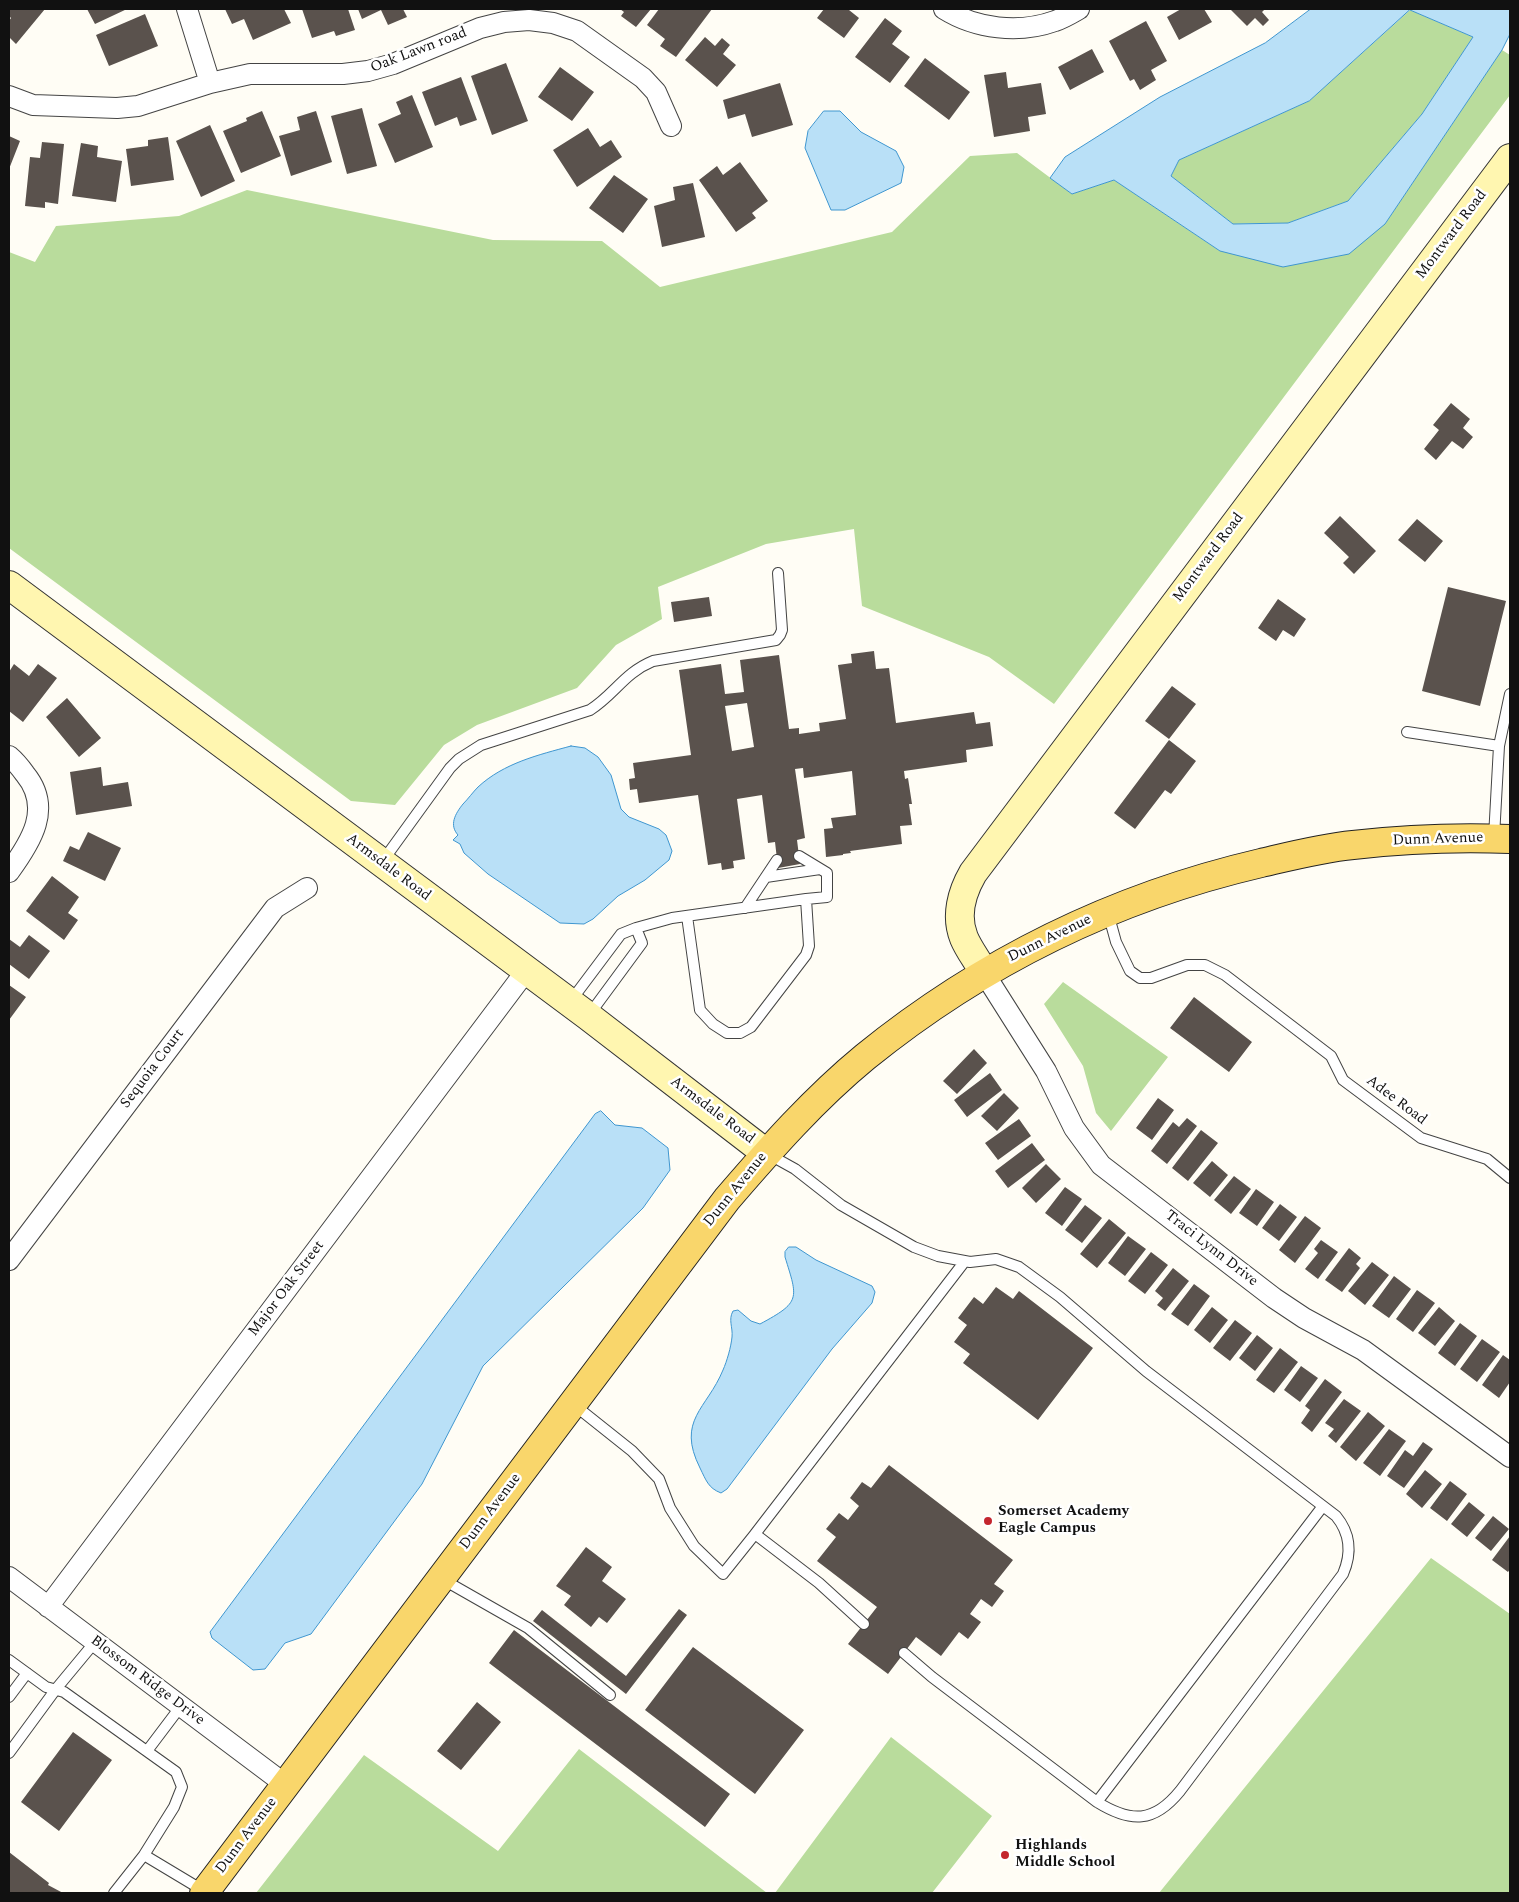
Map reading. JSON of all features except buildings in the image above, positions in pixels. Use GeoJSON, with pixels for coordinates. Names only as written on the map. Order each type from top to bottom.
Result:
{"type":"FeatureCollection","features":[{"type":"Feature","properties":{"kind":"main road","name":"Dunn Avenue"},"geometry":{"type":"LineString","coordinates":[[205,1893],[727,1198],[766,1153],[813,1104],[866,1057],[917,1017],[984,973],[1035,944],[1107,911],[1167,889],[1229,870],[1351,845],[1415,840],[1502,839]]}},
{"type":"Feature","properties":{"kind":"street"},"geometry":{"type":"LineString","coordinates":[[187,9],[210,83]]}},
{"type":"Feature","properties":{"kind":"street"},"geometry":{"type":"LineString","coordinates":[[944,9],[969,21],[992,27],[1015,28],[1056,21],[1080,9]]}},
{"type":"Feature","properties":{"kind":"street","name":"Oak Lawn road"},"geometry":{"type":"LineString","coordinates":[[9,96],[33,105],[117,108],[138,106],[210,83],[250,74],[343,74],[368,71],[392,64],[480,28],[504,22],[529,20],[553,23],[577,31],[643,78],[656,92],[672,126]]}},
{"type":"Feature","properties":{"kind":"street","name":"Montward Road"},"geometry":{"type":"LineString","coordinates":[[984,973],[964,938],[960,919],[961,902],[965,887],[973,873],[1510,158]]}},
{"type":"Feature","properties":{"kind":"street","name":"Armsdale Road"},"geometry":{"type":"LineString","coordinates":[[9,585],[579,1010],[766,1153]]}},
{"type":"Feature","properties":{"kind":"street"},"geometry":{"type":"LineString","coordinates":[[9,756],[32,782],[39,806],[36,827],[27,848],[9,872]]}},
{"type":"Feature","properties":{"kind":"street","name":"Sequoia Court"},"geometry":{"type":"LineString","coordinates":[[9,1260],[275,908],[307,888]]}},
{"type":"Feature","properties":{"kind":"street","name":"Major Oak Street"},"geometry":{"type":"LineString","coordinates":[[48,1607],[526,971]]}},
{"type":"Feature","properties":{"kind":"street","name":"Traci Lynn Drive"},"geometry":{"type":"LineString","coordinates":[[984,973],[1046,1071],[1074,1128],[1101,1164],[1274,1298],[1304,1318],[1363,1350],[1510,1457]]}},
{"type":"Feature","properties":{"kind":"street","name":"Blossom Ridge Drive"},"geometry":{"type":"LineString","coordinates":[[9,1577],[286,1785]]}},
{"type":"Feature","properties":{"kind":"lane"},"geometry":{"type":"LineString","coordinates":[[381,863],[450,768],[470,751],[482,745],[590,710],[601,703],[628,674],[639,666],[653,660],[776,640],[782,630],[778,573]]}},
{"type":"Feature","properties":{"kind":"lane"},"geometry":{"type":"LineString","coordinates":[[1502,839],[1499,746],[1510,694]]}},
{"type":"Feature","properties":{"kind":"lane"},"geometry":{"type":"LineString","coordinates":[[1407,732],[1499,746]]}},
{"type":"Feature","properties":{"kind":"lane"},"geometry":{"type":"LineString","coordinates":[[579,1010],[621,934],[636,928],[687,916],[827,897],[827,873],[799,856]]}},
{"type":"Feature","properties":{"kind":"lane"},"geometry":{"type":"LineString","coordinates":[[745,908],[777,860]]}},
{"type":"Feature","properties":{"kind":"lane"},"geometry":{"type":"LineString","coordinates":[[766,877],[820,869]]}},
{"type":"Feature","properties":{"kind":"lane"},"geometry":{"type":"LineString","coordinates":[[687,916],[700,1010],[713,1024],[726,1032],[740,1033],[751,1027],[806,955],[809,946],[806,900]]}},
{"type":"Feature","properties":{"kind":"lane","name":"Adee Road"},"geometry":{"type":"LineString","coordinates":[[1107,911],[1116,942],[1126,963],[1130,970],[1140,978],[1151,978],[1187,965],[1205,965],[1226,975],[1331,1056],[1344,1080],[1420,1138],[1487,1159],[1510,1178]]}},
{"type":"Feature","properties":{"kind":"lane"},"geometry":{"type":"LineString","coordinates":[[579,1010],[642,943],[636,928]]}},
{"type":"Feature","properties":{"kind":"lane"},"geometry":{"type":"LineString","coordinates":[[766,1153],[795,1169],[841,1205],[914,1247],[938,1256],[965,1261],[996,1259],[1019,1267],[1060,1297],[1146,1370],[1336,1516],[1344,1526],[1348,1539],[1349,1552],[1343,1574],[1180,1791],[1162,1810],[1144,1816],[1121,1815],[1097,1802],[939,1682],[904,1653]]}},
{"type":"Feature","properties":{"kind":"lane"},"geometry":{"type":"LineString","coordinates":[[573,1403],[632,1451],[659,1479],[670,1508],[694,1546],[723,1574],[965,1261]]}},
{"type":"Feature","properties":{"kind":"lane"},"geometry":{"type":"LineString","coordinates":[[1097,1802],[1323,1506]]}},
{"type":"Feature","properties":{"kind":"lane"},"geometry":{"type":"LineString","coordinates":[[755,1534],[819,1583],[864,1624]]}},
{"type":"Feature","properties":{"kind":"lane"},"geometry":{"type":"LineString","coordinates":[[441,1578],[528,1628],[610,1695]]}},
{"type":"Feature","properties":{"kind":"lane"},"geometry":{"type":"LineString","coordinates":[[9,1753],[56,1689],[95,1642]]}},
{"type":"Feature","properties":{"kind":"lane"},"geometry":{"type":"LineString","coordinates":[[9,1660],[46,1686],[64,1692],[176,1772],[182,1787],[174,1806],[144,1855],[114,1893]]}},
{"type":"Feature","properties":{"kind":"lane"},"geometry":{"type":"LineString","coordinates":[[9,1697],[27,1673]]}},
{"type":"Feature","properties":{"kind":"lane"},"geometry":{"type":"LineString","coordinates":[[147,1751],[181,1706]]}},
{"type":"Feature","properties":{"kind":"lane"},"geometry":{"type":"LineString","coordinates":[[144,1855],[205,1893]]}},
{"type":"Feature","properties":{"kind":"green space"},"geometry":{"type":"Polygon","coordinates":[[[1410,10],[1473,37],[1422,114],[1348,201],[1288,223],[1233,224],[1171,176],[1179,160],[1309,101],[1410,10]]]}},
{"type":"Feature","properties":{"kind":"green space"},"geometry":{"type":"Polygon","coordinates":[[[1502,50],[1510,55],[1510,95],[1054,704],[989,657],[862,606],[854,529],[766,544],[658,587],[662,619],[616,645],[577,688],[477,725],[444,745],[395,805],[351,801],[9,548],[9,252],[35,262],[56,226],[179,216],[247,190],[493,240],[602,241],[660,287],[892,232],[970,156],[1017,153],[1072,194],[1114,180],[1220,251],[1385,224],[1502,50]]]}},
{"type":"Feature","properties":{"kind":"green space"},"geometry":{"type":"Polygon","coordinates":[[[1063,982],[1168,1057],[1111,1131],[1096,1113],[1083,1066],[1044,1004],[1063,982]]]}},
{"type":"Feature","properties":{"kind":"green space"},"geometry":{"type":"Polygon","coordinates":[[[1431,1558],[1510,1614],[1510,1893],[1159,1893],[1431,1558]]]}},
{"type":"Feature","properties":{"kind":"green space"},"geometry":{"type":"Polygon","coordinates":[[[891,1737],[992,1816],[932,1893],[775,1893],[891,1737]]]}},
{"type":"Feature","properties":{"kind":"green space"},"geometry":{"type":"Polygon","coordinates":[[[579,1749],[767,1893],[256,1893],[364,1755],[498,1851],[579,1749]]]}},
{"type":"Feature","properties":{"kind":"water"},"geometry":{"type":"Polygon","coordinates":[[[1311,9],[1510,9],[1510,34],[1502,50],[1385,224],[1349,254],[1283,267],[1220,251],[1114,180],[1072,194],[1050,178],[1065,157],[1160,97],[1265,43],[1311,9]],[[1410,10],[1309,101],[1179,160],[1171,176],[1233,224],[1288,223],[1348,201],[1422,114],[1473,37],[1410,10]]]}},
{"type":"Feature","properties":{"kind":"water"},"geometry":{"type":"Polygon","coordinates":[[[824,111],[840,111],[861,132],[896,151],[904,167],[901,183],[845,210],[831,210],[805,148],[808,131],[824,111]]]}},
{"type":"Feature","properties":{"kind":"water"},"geometry":{"type":"Polygon","coordinates":[[[571,746],[585,748],[598,757],[611,775],[621,809],[629,817],[659,829],[666,835],[672,851],[669,860],[645,880],[618,896],[593,919],[584,924],[560,923],[488,874],[464,853],[460,844],[453,840],[458,835],[455,831],[454,820],[458,812],[476,789],[488,779],[522,761],[571,746]]]}},
{"type":"Feature","properties":{"kind":"water"},"geometry":{"type":"Polygon","coordinates":[[[601,1111],[615,1125],[642,1128],[668,1148],[670,1170],[643,1208],[483,1366],[422,1484],[311,1634],[285,1643],[265,1669],[253,1670],[212,1638],[210,1632],[595,1114],[601,1111]]]}},
{"type":"Feature","properties":{"kind":"water"},"geometry":{"type":"Polygon","coordinates":[[[789,1247],[796,1247],[816,1260],[872,1286],[875,1292],[872,1303],[832,1349],[727,1489],[721,1493],[710,1486],[693,1452],[691,1438],[693,1426],[696,1416],[726,1362],[730,1349],[731,1317],[733,1311],[738,1310],[751,1321],[760,1324],[783,1310],[793,1298],[794,1291],[785,1257],[785,1252],[789,1247]]]}},
{"type":"Feature","properties":{"kind":"place","name":"Somerset Academy Eagle Campus"},"geometry":{"type":"Point","coordinates":[988,1521]}},
{"type":"Feature","properties":{"kind":"place","name":"Highlands Middle School"},"geometry":{"type":"Point","coordinates":[1005,1855]}}]}
